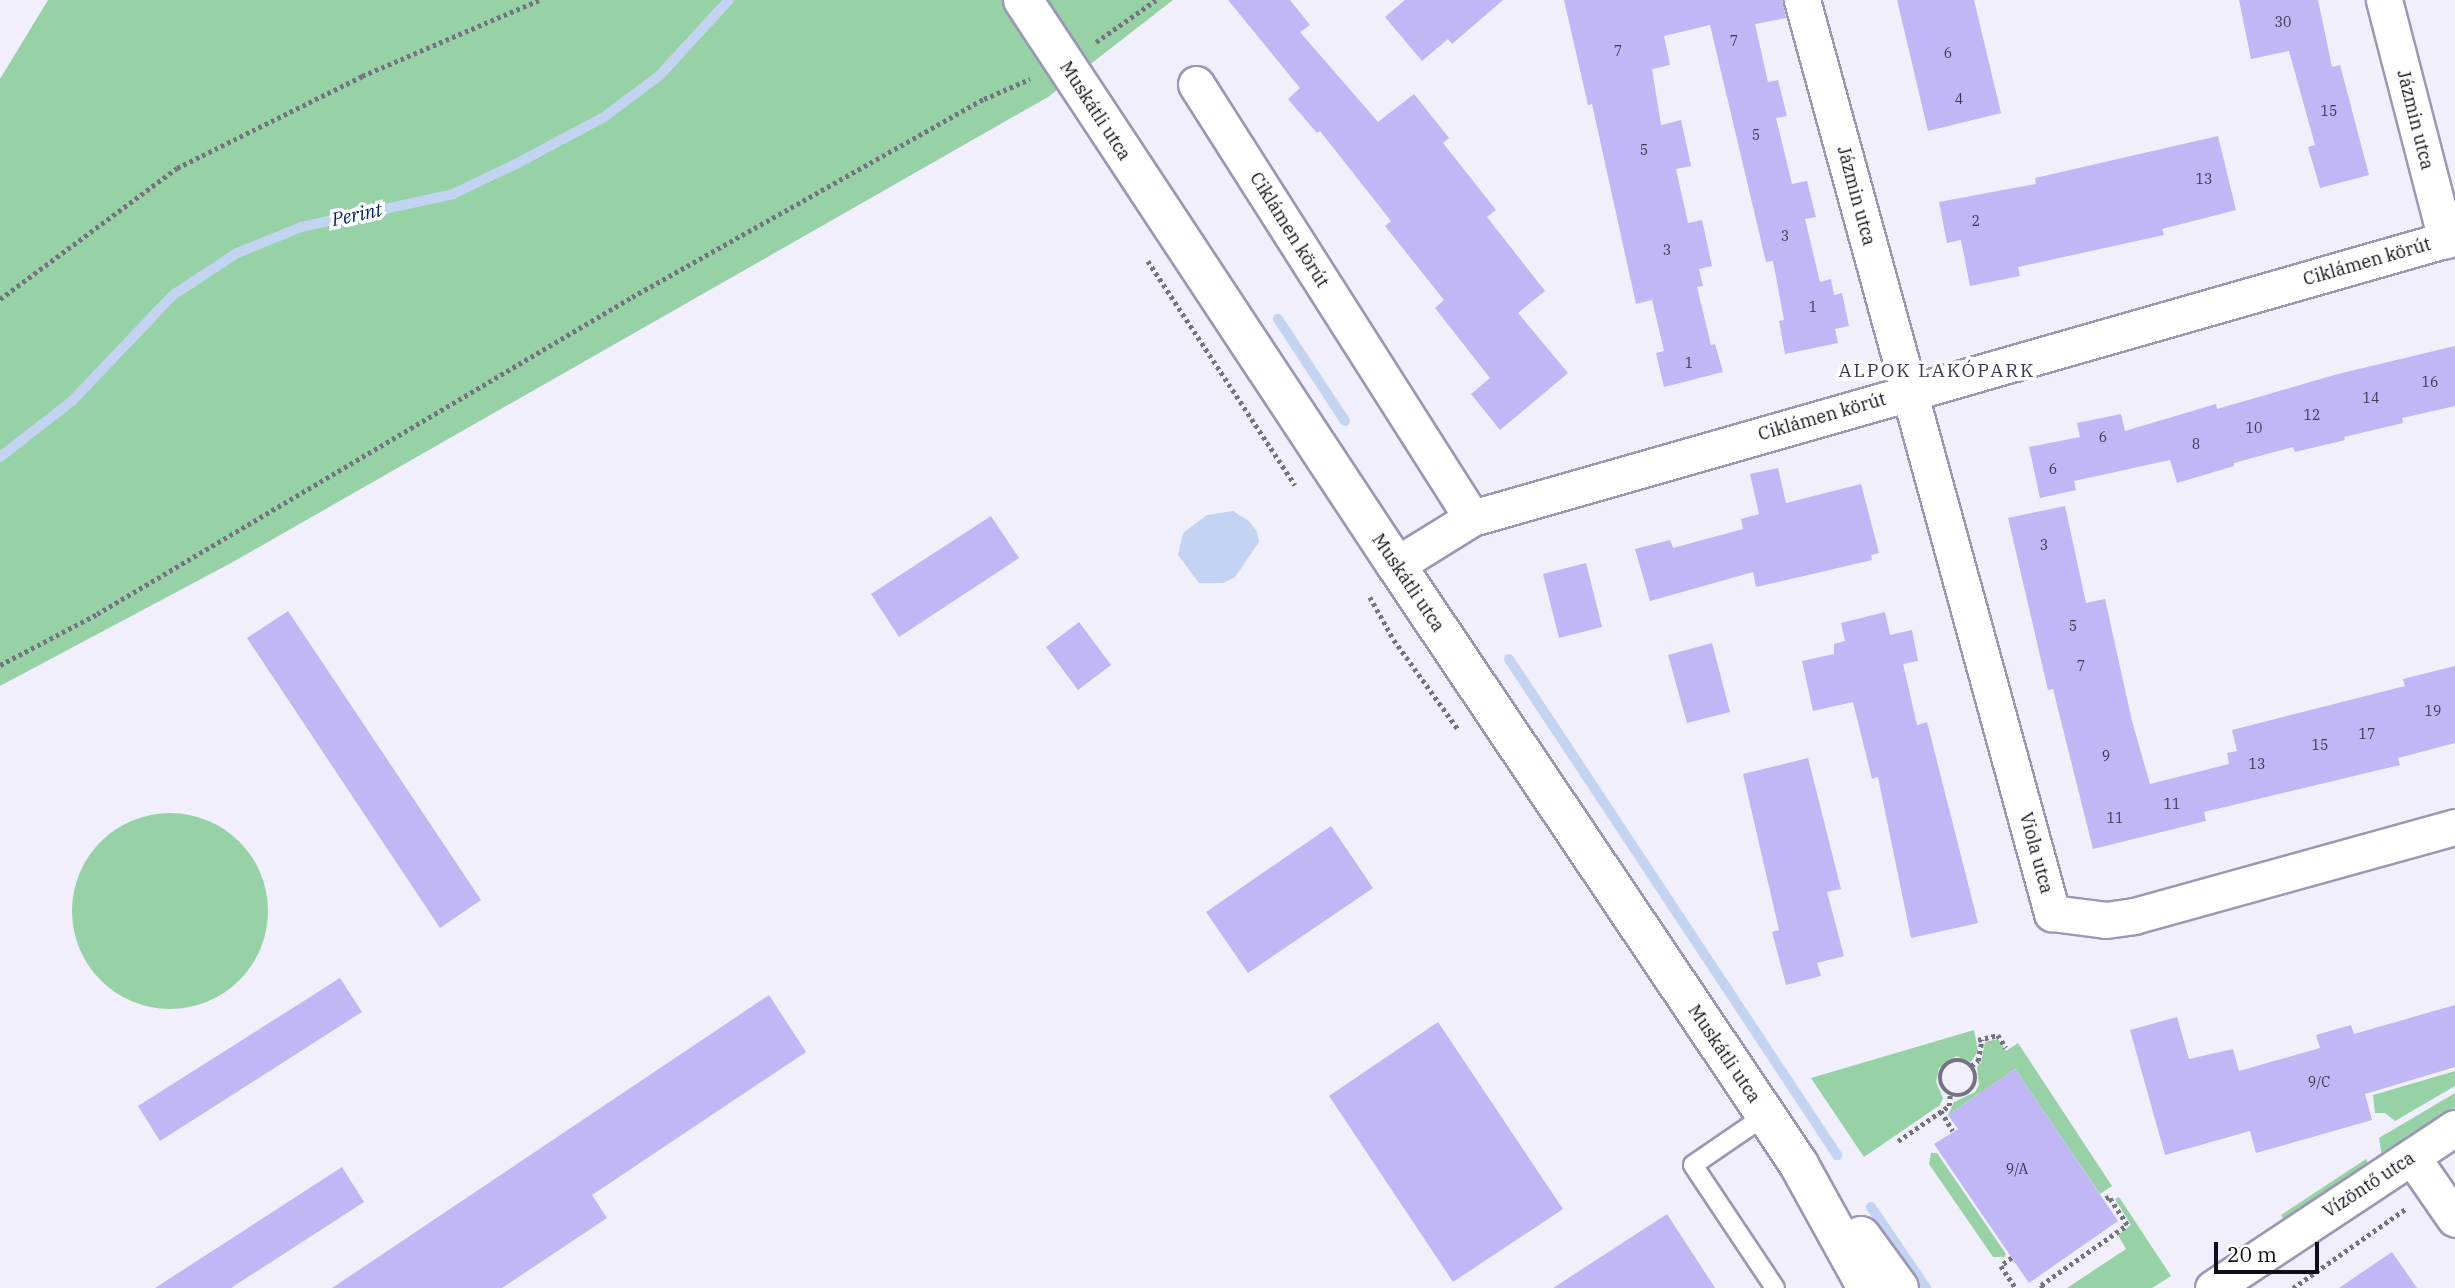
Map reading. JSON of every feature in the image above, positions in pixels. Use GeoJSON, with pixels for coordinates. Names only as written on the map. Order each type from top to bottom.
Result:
{"type":"FeatureCollection","features":[{"type":"Feature","properties":{"kind":"main road","name":"Muskátli utca"},"geometry":{"type":"LineString","coordinates":[[1023,0],[1396,565],[1798,1163],[1867,1288]]}},
{"type":"Feature","properties":{"kind":"main road","name":"Muskátli utca"},"geometry":{"type":"LineString","coordinates":[[1798,1163],[1865,1241],[1899,1288]]}},
{"type":"Feature","properties":{"kind":"street","name":"Jázmin utca"},"geometry":{"type":"LineString","coordinates":[[1802,0],[1910,392]]}},
{"type":"Feature","properties":{"kind":"street","name":"Jázmin utca"},"geometry":{"type":"LineString","coordinates":[[2384,0],[2450,239]]}},
{"type":"Feature","properties":{"kind":"street","name":"Ciklámen körút"},"geometry":{"type":"LineString","coordinates":[[1196,83],[1472,518]]}},
{"type":"Feature","properties":{"kind":"street","name":"Ciklámen körút"},"geometry":{"type":"LineString","coordinates":[[1396,565],[1472,518],[2450,239]]}},
{"type":"Feature","properties":{"kind":"street","name":"Viola utca"},"geometry":{"type":"LineString","coordinates":[[1910,392],[2052,913],[2106,920],[2134,916],[2455,828]]}},
{"type":"Feature","properties":{"kind":"street","name":"Vízöntő utca"},"geometry":{"type":"LineString","coordinates":[[2213,1288],[2455,1128]]}},
{"type":"Feature","properties":{"kind":"street"},"geometry":{"type":"LineString","coordinates":[[2412,1157],[2455,1219]]}},
{"type":"Feature","properties":{"kind":"lane"},"geometry":{"type":"LineString","coordinates":[[1766,1115],[1693,1165],[1774,1288]]}},
{"type":"Feature","properties":{"kind":"path"},"geometry":{"type":"LineString","coordinates":[[0,299],[177,168],[362,76],[539,0]]}},
{"type":"Feature","properties":{"kind":"path"},"geometry":{"type":"LineString","coordinates":[[0,664],[97,614],[656,284],[984,99],[1064,64],[1156,0]]}},
{"type":"Feature","properties":{"kind":"path"},"geometry":{"type":"LineString","coordinates":[[1971,1066],[1978,1061],[1980,1040],[1998,1035],[2006,1048]]}},
{"type":"Feature","properties":{"kind":"path"},"geometry":{"type":"LineString","coordinates":[[1898,1141],[1949,1106],[1950,1095],[1940,1081],[1945,1065],[1962,1060],[1971,1066],[1976,1077],[1973,1089],[1962,1096],[1950,1095]]}},
{"type":"Feature","properties":{"kind":"path"},"geometry":{"type":"LineString","coordinates":[[1941,1111],[1953,1132]]}},
{"type":"Feature","properties":{"kind":"path"},"geometry":{"type":"LineString","coordinates":[[2293,1288],[2435,1191]]}},
{"type":"Feature","properties":{"kind":"path"},"geometry":{"type":"LineString","coordinates":[[2043,1288],[2041,1285],[2127,1225],[2109,1197],[2104,1200]]}},
{"type":"Feature","properties":{"kind":"path"},"geometry":{"type":"LineString","coordinates":[[2012,1258],[2001,1266],[2016,1288]]}},
{"type":"Feature","properties":{"kind":"green space"},"geometry":{"type":"Polygon","coordinates":[[[48,0],[1173,0],[1048,97],[231,563],[0,686],[0,79],[48,0]]]}},
{"type":"Feature","properties":{"kind":"green space"},"geometry":{"type":"Polygon","coordinates":[[[170,813],[208,820],[225,829],[239,842],[252,856],[261,873],[268,911],[261,949],[252,966],[239,980],[225,993],[208,1002],[170,1009],[132,1002],[115,993],[101,980],[88,966],[79,949],[72,911],[79,873],[88,856],[101,842],[115,829],[132,820],[170,813]]]}},
{"type":"Feature","properties":{"kind":"green space"},"geometry":{"type":"Polygon","coordinates":[[[1974,1030],[1978,1051],[1971,1062],[1956,1056],[1939,1068],[1936,1082],[1943,1098],[1940,1105],[1864,1157],[1811,1078],[1974,1030]]]}},
{"type":"Feature","properties":{"kind":"green space"},"geometry":{"type":"Polygon","coordinates":[[[1998,1039],[2006,1051],[2018,1043],[2112,1186],[2100,1194],[2015,1069],[1948,1115],[1954,1102],[1975,1092],[1979,1085],[1977,1067],[1981,1063],[1985,1042],[1998,1039]]]}},
{"type":"Feature","properties":{"kind":"green space"},"geometry":{"type":"Polygon","coordinates":[[[2455,1071],[2455,1086],[2395,1121],[2385,1113],[2375,1113],[2373,1095],[2455,1071]]]}},
{"type":"Feature","properties":{"kind":"green space"},"geometry":{"type":"Polygon","coordinates":[[[2455,1093],[2455,1108],[2382,1156],[2379,1138],[2455,1093]]]}},
{"type":"Feature","properties":{"kind":"green space"},"geometry":{"type":"Polygon","coordinates":[[[1931,1153],[1937,1153],[2006,1254],[2004,1257],[1993,1257],[1929,1164],[1931,1153]]]}},
{"type":"Feature","properties":{"kind":"green space"},"geometry":{"type":"Polygon","coordinates":[[[2366,1159],[2369,1165],[2284,1220],[2281,1215],[2366,1159]]]}},
{"type":"Feature","properties":{"kind":"green space"},"geometry":{"type":"Polygon","coordinates":[[[2119,1197],[2171,1276],[2152,1288],[2067,1288],[2126,1249],[2118,1235],[2131,1225],[2115,1199],[2119,1197]]]}},
{"type":"Feature","properties":{"kind":"water"},"geometry":{"type":"Polygon","coordinates":[[[1233,511],[1249,521],[1257,532],[1259,542],[1235,577],[1224,583],[1199,583],[1178,555],[1183,533],[1207,515],[1233,511]]]}},
{"type":"Feature","properties":{"kind":"building"},"geometry":{"type":"Polygon","coordinates":[[[1228,0],[1290,0],[1310,25],[1300,32],[1378,122],[1414,94],[1449,138],[1443,143],[1496,210],[1487,217],[1545,291],[1518,313],[1568,373],[1500,430],[1471,394],[1490,378],[1435,308],[1444,300],[1385,226],[1391,221],[1320,131],[1317,133],[1288,99],[1300,88],[1228,0]]]}},
{"type":"Feature","properties":{"kind":"building"},"geometry":{"type":"Polygon","coordinates":[[[1405,0],[1503,0],[1452,44],[1448,39],[1422,61],[1385,17],[1405,0]]]}},
{"type":"Feature","properties":{"kind":"building"},"geometry":{"type":"Polygon","coordinates":[[[1564,0],[1782,0],[1786,18],[1755,24],[1768,82],[1778,80],[1787,116],[1776,118],[1792,184],[1807,181],[1816,217],[1805,219],[1820,282],[1831,279],[1834,295],[1842,293],[1849,326],[1835,329],[1838,343],[1785,354],[1779,321],[1784,320],[1773,261],[1766,262],[1710,25],[1664,36],[1670,65],[1652,69],[1661,125],[1681,120],[1691,166],[1676,169],[1688,223],[1702,220],[1712,266],[1699,269],[1703,286],[1697,287],[1711,345],[1715,344],[1723,372],[1664,387],[1656,353],[1664,351],[1652,300],[1636,304],[1592,104],[1588,105],[1564,0]]]}},
{"type":"Feature","properties":{"kind":"building"},"geometry":{"type":"Polygon","coordinates":[[[1897,0],[1974,0],[2001,113],[1928,131],[1897,0]]]}},
{"type":"Feature","properties":{"kind":"building"},"geometry":{"type":"Polygon","coordinates":[[[2239,0],[2318,0],[2332,67],[2340,65],[2369,175],[2320,188],[2308,147],[2315,145],[2289,51],[2251,59],[2239,0]]]}},
{"type":"Feature","properties":{"kind":"building"},"geometry":{"type":"Polygon","coordinates":[[[2218,136],[2236,210],[2162,229],[2164,235],[2018,267],[2020,276],[1970,286],[1961,240],[1947,243],[1939,202],[2036,184],[2035,178],[2218,136]]]}},
{"type":"Feature","properties":{"kind":"building"},"geometry":{"type":"Polygon","coordinates":[[[2455,346],[2455,406],[2402,418],[2403,423],[2344,437],[2345,440],[2295,452],[2293,447],[2234,463],[2234,466],[2177,483],[2170,460],[2074,481],[2076,490],[2040,498],[2029,447],[2080,437],[2077,423],[2121,414],[2125,431],[2216,404],[2217,409],[2338,374],[2455,346]]]}},
{"type":"Feature","properties":{"kind":"building"},"geometry":{"type":"Polygon","coordinates":[[[1778,468],[1786,503],[1861,484],[1879,553],[1871,555],[1872,560],[1756,587],[1753,572],[1650,601],[1635,549],[1670,540],[1673,548],[1743,529],[1741,519],[1759,514],[1750,474],[1778,468]]]}},
{"type":"Feature","properties":{"kind":"building"},"geometry":{"type":"Polygon","coordinates":[[[2065,506],[2086,603],[2105,599],[2132,721],[2150,784],[2229,764],[2227,753],[2237,751],[2232,730],[2405,686],[2403,679],[2455,666],[2455,743],[2398,758],[2400,765],[2204,812],[2206,821],[2093,849],[2053,689],[2048,690],[2008,518],[2065,506]]]}},
{"type":"Feature","properties":{"kind":"building"},"geometry":{"type":"Polygon","coordinates":[[[991,516],[1019,558],[899,637],[871,594],[991,516]]]}},
{"type":"Feature","properties":{"kind":"building"},"geometry":{"type":"Polygon","coordinates":[[[1586,563],[1602,627],[1559,638],[1543,574],[1586,563]]]}},
{"type":"Feature","properties":{"kind":"building"},"geometry":{"type":"Polygon","coordinates":[[[288,611],[481,900],[440,928],[247,638],[288,611]]]}},
{"type":"Feature","properties":{"kind":"building"},"geometry":{"type":"Polygon","coordinates":[[[1885,612],[1890,635],[1912,630],[1918,661],[1903,664],[1917,725],[1927,722],[1978,923],[1911,938],[1878,777],[1872,779],[1853,702],[1813,711],[1802,661],[1834,654],[1834,644],[1845,641],[1841,623],[1885,612]]]}},
{"type":"Feature","properties":{"kind":"building"},"geometry":{"type":"Polygon","coordinates":[[[1079,622],[1111,665],[1078,690],[1046,647],[1079,622]]]}},
{"type":"Feature","properties":{"kind":"building"},"geometry":{"type":"Polygon","coordinates":[[[1712,643],[1730,712],[1687,723],[1668,655],[1712,643]]]}},
{"type":"Feature","properties":{"kind":"building"},"geometry":{"type":"Polygon","coordinates":[[[1808,758],[1841,889],[1827,892],[1844,956],[1817,963],[1821,976],[1786,985],[1772,932],[1779,930],[1743,774],[1808,758]]]}},
{"type":"Feature","properties":{"kind":"building"},"geometry":{"type":"Polygon","coordinates":[[[1331,826],[1373,888],[1248,973],[1206,912],[1331,826]]]}},
{"type":"Feature","properties":{"kind":"building"},"geometry":{"type":"Polygon","coordinates":[[[340,978],[362,1012],[160,1141],[138,1106],[340,978]]]}},
{"type":"Feature","properties":{"kind":"building"},"geometry":{"type":"Polygon","coordinates":[[[769,995],[806,1052],[592,1195],[607,1218],[502,1288],[332,1288],[769,995]]]}},
{"type":"Feature","properties":{"kind":"building"},"geometry":{"type":"Polygon","coordinates":[[[2455,1005],[2455,1067],[2365,1094],[2372,1120],[2256,1153],[2250,1131],[2165,1155],[2130,1030],[2177,1017],[2189,1059],[2233,1049],[2239,1071],[2320,1048],[2316,1035],[2351,1025],[2354,1034],[2455,1005]]]}},
{"type":"Feature","properties":{"kind":"building"},"geometry":{"type":"Polygon","coordinates":[[[1438,1022],[1563,1209],[1453,1282],[1329,1096],[1438,1022]]]}},
{"type":"Feature","properties":{"kind":"building"},"geometry":{"type":"Polygon","coordinates":[[[2015,1069],[2118,1221],[2029,1283],[1934,1144],[1958,1129],[1948,1115],[2015,1069]]]}},
{"type":"Feature","properties":{"kind":"building"},"geometry":{"type":"Polygon","coordinates":[[[342,1167],[364,1202],[231,1288],[155,1288],[342,1167]]]}},
{"type":"Feature","properties":{"kind":"building"},"geometry":{"type":"Polygon","coordinates":[[[1667,1214],[1715,1288],[1553,1288],[1667,1214]]]}},
{"type":"Feature","properties":{"kind":"building"},"geometry":{"type":"Polygon","coordinates":[[[2392,1252],[2417,1288],[2339,1288],[2392,1252]]]}},
{"type":"Feature","properties":{"kind":"waterway","name":"Perint"},"geometry":{"type":"LineString","coordinates":[[0,457],[72,401],[173,295],[237,253],[301,227],[453,194],[516,164],[604,117],[659,76],[729,0]]}},
{"type":"Feature","properties":{"kind":"waterway"},"geometry":{"type":"LineString","coordinates":[[1278,319],[1345,421]]}},
{"type":"Feature","properties":{"kind":"waterway"},"geometry":{"type":"LineString","coordinates":[[1509,659],[1837,1155]]}},
{"type":"Feature","properties":{"kind":"waterway"},"geometry":{"type":"LineString","coordinates":[[1871,1207],[1926,1288]]}},
{"type":"Feature","properties":{"kind":"district","name":"ALPOK LAKÓPARK"},"geometry":{"type":"Point","coordinates":[1937,371]}}]}
